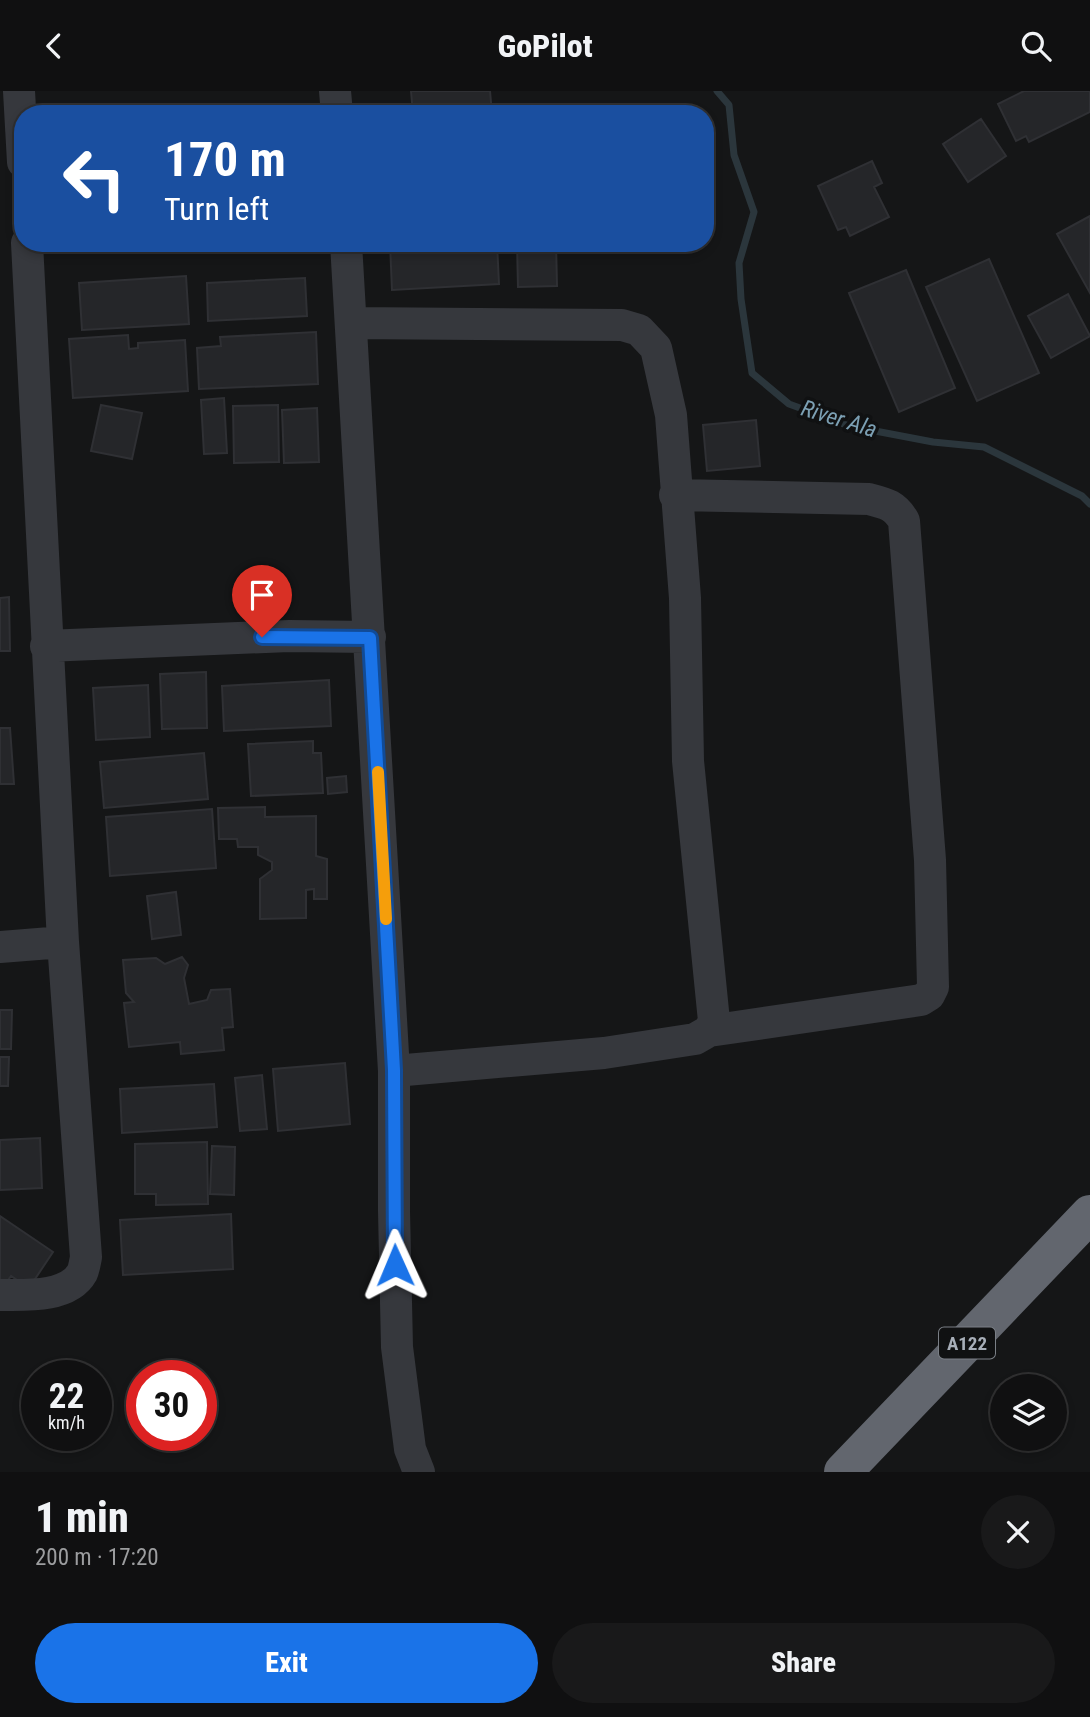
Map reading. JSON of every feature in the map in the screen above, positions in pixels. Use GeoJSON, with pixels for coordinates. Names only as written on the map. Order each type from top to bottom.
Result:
{"type":"FeatureCollection","features":[{"type":"Feature","properties":{"kind":"highway","name":"A122"},"geometry":{"type":"LineString","coordinates":[[843,1472],[1090,1214]]}},
{"type":"Feature","properties":{"kind":"street"},"geometry":{"type":"LineString","coordinates":[[0,1295],[43,1295],[66,1287],[81,1275],[86,1257],[63,942],[27,252]]}},
{"type":"Feature","properties":{"kind":"street"},"geometry":{"type":"LineString","coordinates":[[347,252],[394,1070],[397,1347],[410,1449],[419,1472]]}},
{"type":"Feature","properties":{"kind":"street"},"geometry":{"type":"LineString","coordinates":[[352,323],[622,325],[639,330],[656,348],[671,415],[675,495],[685,598],[688,761],[714,1021],[709,1031]]}},
{"type":"Feature","properties":{"kind":"street"},"geometry":{"type":"LineString","coordinates":[[394,1070],[604,1053],[695,1039],[709,1031],[921,1000],[929,995],[933,987],[930,860],[904,521],[898,511],[889,504],[869,499],[675,495]]}},
{"type":"Feature","properties":{"kind":"street"},"geometry":{"type":"LineString","coordinates":[[46,646],[289,636],[370,638]]}},
{"type":"Feature","properties":{"kind":"street"},"geometry":{"type":"LineString","coordinates":[[0,947],[63,942]]}},
{"type":"Feature","properties":{"kind":"building"},"geometry":{"type":"Polygon","coordinates":[[[411,91],[490,91],[491,105],[412,105],[411,91]]]}},
{"type":"Feature","properties":{"kind":"building"},"geometry":{"type":"Polygon","coordinates":[[[1024,91],[1090,91],[1090,112],[1029,142],[1026,136],[1016,141],[998,104],[1024,91]]]}},
{"type":"Feature","properties":{"kind":"building"},"geometry":{"type":"Polygon","coordinates":[[[981,119],[1006,156],[968,182],[943,144],[981,119]]]}},
{"type":"Feature","properties":{"kind":"building"},"geometry":{"type":"Polygon","coordinates":[[[872,161],[882,183],[874,187],[889,217],[850,236],[846,227],[838,230],[818,186],[872,161]]]}},
{"type":"Feature","properties":{"kind":"building"},"geometry":{"type":"Polygon","coordinates":[[[1090,216],[1090,293],[1057,234],[1090,216]]]}},
{"type":"Feature","properties":{"kind":"building"},"geometry":{"type":"Polygon","coordinates":[[[390,252],[497,252],[499,284],[392,290],[390,252]]]}},
{"type":"Feature","properties":{"kind":"building"},"geometry":{"type":"Polygon","coordinates":[[[517,252],[556,252],[557,286],[518,287],[517,252]]]}},
{"type":"Feature","properties":{"kind":"building"},"geometry":{"type":"Polygon","coordinates":[[[989,259],[1039,373],[977,401],[926,287],[989,259]]]}},
{"type":"Feature","properties":{"kind":"building"},"geometry":{"type":"Polygon","coordinates":[[[906,270],[955,388],[899,412],[849,293],[906,270]]]}},
{"type":"Feature","properties":{"kind":"building"},"geometry":{"type":"Polygon","coordinates":[[[186,276],[189,324],[82,330],[79,283],[186,276]]]}},
{"type":"Feature","properties":{"kind":"building"},"geometry":{"type":"Polygon","coordinates":[[[305,278],[307,316],[208,321],[207,283],[305,278]]]}},
{"type":"Feature","properties":{"kind":"building"},"geometry":{"type":"Polygon","coordinates":[[[1068,294],[1090,336],[1051,358],[1028,316],[1068,294]]]}},
{"type":"Feature","properties":{"kind":"building"},"geometry":{"type":"Polygon","coordinates":[[[316,332],[318,384],[199,389],[197,348],[221,346],[220,337],[316,332]]]}},
{"type":"Feature","properties":{"kind":"building"},"geometry":{"type":"Polygon","coordinates":[[[128,335],[129,349],[138,348],[138,343],[185,340],[188,391],[73,398],[69,339],[128,335]]]}},
{"type":"Feature","properties":{"kind":"building"},"geometry":{"type":"Polygon","coordinates":[[[224,398],[227,453],[204,454],[201,400],[224,398]]]}},
{"type":"Feature","properties":{"kind":"building"},"geometry":{"type":"Polygon","coordinates":[[[101,405],[142,413],[132,459],[91,451],[101,405]]]}},
{"type":"Feature","properties":{"kind":"building"},"geometry":{"type":"Polygon","coordinates":[[[278,405],[279,462],[234,463],[233,406],[278,405]]]}},
{"type":"Feature","properties":{"kind":"building"},"geometry":{"type":"Polygon","coordinates":[[[317,408],[319,462],[284,463],[282,410],[317,408]]]}},
{"type":"Feature","properties":{"kind":"building"},"geometry":{"type":"Polygon","coordinates":[[[756,420],[760,466],[707,471],[703,425],[756,420]]]}},
{"type":"Feature","properties":{"kind":"building"},"geometry":{"type":"Polygon","coordinates":[[[9,597],[10,651],[0,651],[0,598],[9,597]]]}},
{"type":"Feature","properties":{"kind":"building"},"geometry":{"type":"Polygon","coordinates":[[[206,672],[207,728],[162,729],[160,674],[206,672]]]}},
{"type":"Feature","properties":{"kind":"building"},"geometry":{"type":"Polygon","coordinates":[[[329,680],[331,726],[224,731],[222,686],[329,680]]]}},
{"type":"Feature","properties":{"kind":"building"},"geometry":{"type":"Polygon","coordinates":[[[148,685],[150,737],[96,740],[93,688],[148,685]]]}},
{"type":"Feature","properties":{"kind":"building"},"geometry":{"type":"Polygon","coordinates":[[[0,728],[10,728],[14,784],[0,784],[0,728]]]}},
{"type":"Feature","properties":{"kind":"building"},"geometry":{"type":"Polygon","coordinates":[[[313,741],[313,753],[321,753],[323,793],[251,796],[248,744],[313,741]]]}},
{"type":"Feature","properties":{"kind":"building"},"geometry":{"type":"Polygon","coordinates":[[[204,753],[208,799],[104,808],[100,762],[204,753]]]}},
{"type":"Feature","properties":{"kind":"building"},"geometry":{"type":"Polygon","coordinates":[[[346,776],[347,792],[328,794],[327,778],[346,776]]]}},
{"type":"Feature","properties":{"kind":"building"},"geometry":{"type":"Polygon","coordinates":[[[265,807],[265,817],[316,816],[316,856],[327,859],[327,899],[314,899],[314,889],[306,890],[306,918],[260,919],[260,879],[272,870],[272,862],[258,855],[258,847],[238,847],[237,839],[219,839],[218,808],[265,807]]]}},
{"type":"Feature","properties":{"kind":"building"},"geometry":{"type":"Polygon","coordinates":[[[212,809],[216,868],[110,876],[106,817],[212,809]]]}},
{"type":"Feature","properties":{"kind":"building"},"geometry":{"type":"Polygon","coordinates":[[[176,892],[181,935],[152,939],[147,896],[176,892]]]}},
{"type":"Feature","properties":{"kind":"building"},"geometry":{"type":"Polygon","coordinates":[[[182,957],[188,965],[184,978],[189,1004],[207,1000],[211,990],[230,989],[233,1027],[222,1028],[224,1050],[181,1054],[180,1042],[129,1047],[124,1003],[134,1002],[126,993],[123,960],[156,958],[165,964],[182,957]]]}},
{"type":"Feature","properties":{"kind":"building"},"geometry":{"type":"Polygon","coordinates":[[[0,1010],[12,1010],[11,1049],[0,1049],[0,1010]]]}},
{"type":"Feature","properties":{"kind":"building"},"geometry":{"type":"Polygon","coordinates":[[[0,1057],[9,1057],[8,1086],[0,1086],[0,1057]]]}},
{"type":"Feature","properties":{"kind":"building"},"geometry":{"type":"Polygon","coordinates":[[[345,1063],[350,1124],[278,1131],[273,1069],[345,1063]]]}},
{"type":"Feature","properties":{"kind":"building"},"geometry":{"type":"Polygon","coordinates":[[[262,1075],[267,1129],[240,1131],[235,1078],[262,1075]]]}},
{"type":"Feature","properties":{"kind":"building"},"geometry":{"type":"Polygon","coordinates":[[[214,1084],[217,1127],[122,1133],[120,1089],[214,1084]]]}},
{"type":"Feature","properties":{"kind":"building"},"geometry":{"type":"Polygon","coordinates":[[[40,1138],[42,1188],[0,1190],[0,1140],[40,1138]]]}},
{"type":"Feature","properties":{"kind":"building"},"geometry":{"type":"Polygon","coordinates":[[[207,1142],[208,1204],[156,1205],[156,1194],[135,1194],[135,1144],[207,1142]]]}},
{"type":"Feature","properties":{"kind":"building"},"geometry":{"type":"Polygon","coordinates":[[[212,1146],[235,1147],[234,1195],[210,1194],[212,1146]]]}},
{"type":"Feature","properties":{"kind":"building"},"geometry":{"type":"Polygon","coordinates":[[[231,1214],[233,1269],[123,1275],[120,1220],[231,1214]]]}},
{"type":"Feature","properties":{"kind":"building"},"geometry":{"type":"Polygon","coordinates":[[[0,1216],[53,1252],[29,1288],[11,1276],[2,1289],[0,1288],[0,1216]]]}},
{"type":"Feature","properties":{"kind":"waterway","name":"River Ala"},"geometry":{"type":"LineString","coordinates":[[717,91],[729,105],[734,155],[754,212],[739,263],[741,299],[752,373],[789,404],[849,426],[933,442],[984,447],[1082,496],[1090,504]]}},
{"type":"Feature","properties":{"kind":"slow traffic"},"geometry":{"type":"LineString","coordinates":[[378,772],[386,919]]}},
{"type":"Feature","properties":{"kind":"route"},"geometry":{"type":"LineString","coordinates":[[262,637],[370,638],[394,1070],[395,1265]]}}]}
